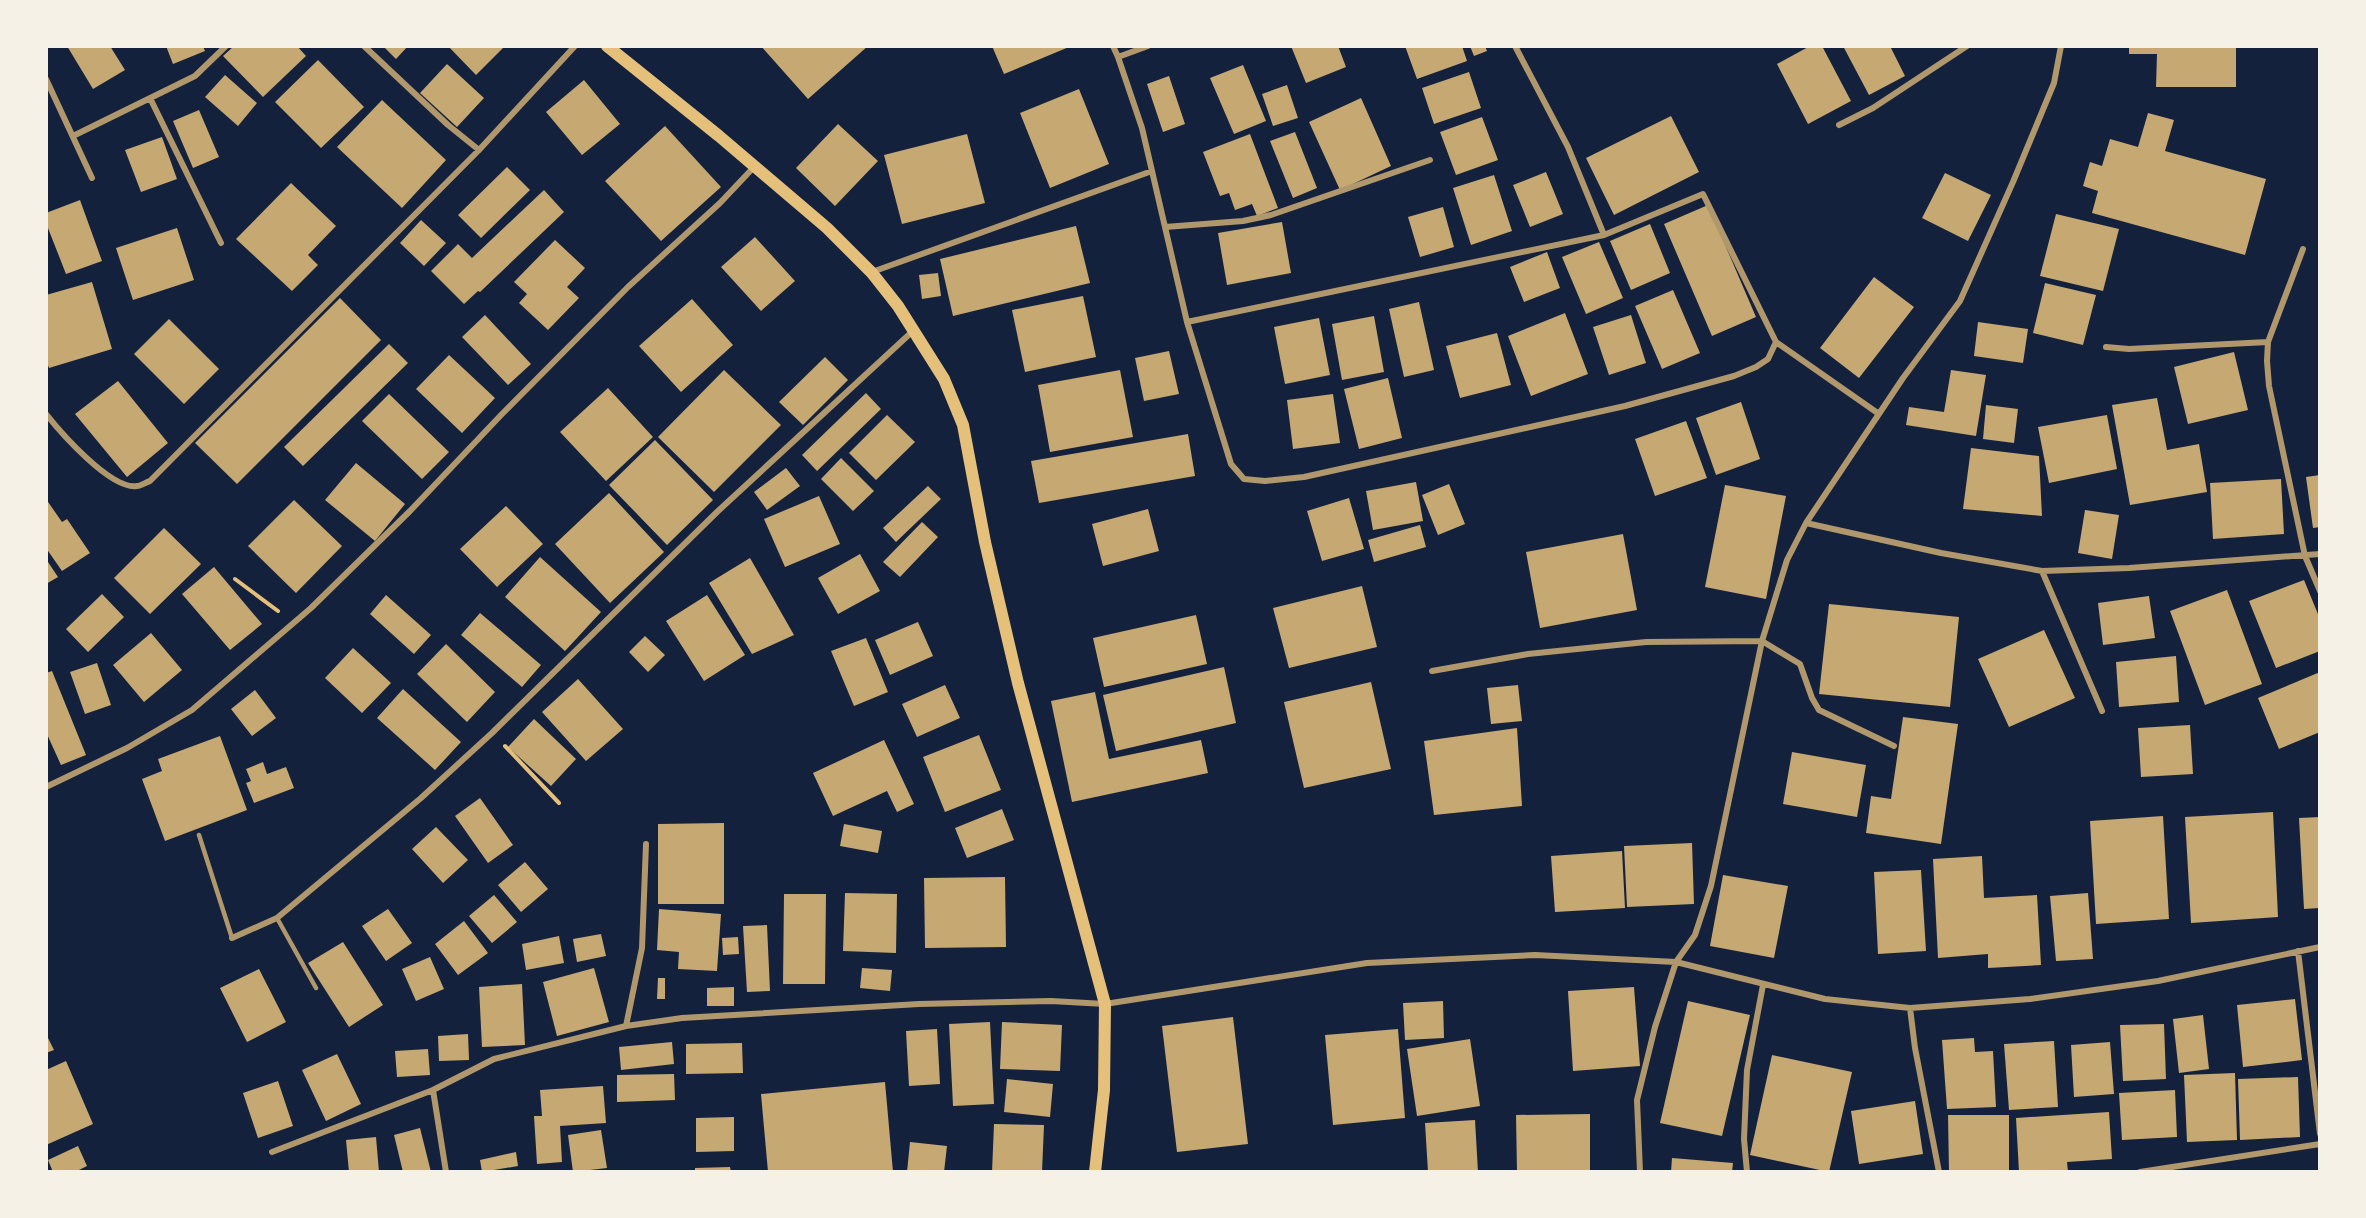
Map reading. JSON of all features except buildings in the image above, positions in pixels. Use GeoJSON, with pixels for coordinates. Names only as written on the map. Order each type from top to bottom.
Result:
{"type":"FeatureCollection","features":[{"type":"Feature","properties":{"kind":"main road"},"geometry":{"type":"LineString","coordinates":[[607,46],[828,228],[872,273],[914,329],[944,379],[963,425],[985,542],[1016,672],[1105,1004],[1104,1090],[1095,1172]]}},
{"type":"Feature","properties":{"kind":"street"},"geometry":{"type":"LineString","coordinates":[[73,136],[200,73],[226,46]]}},
{"type":"Feature","properties":{"kind":"street"},"geometry":{"type":"LineString","coordinates":[[364,46],[448,125],[479,150]]}},
{"type":"Feature","properties":{"kind":"street"},"geometry":{"type":"LineString","coordinates":[[46,414],[63,436],[111,477],[127,485],[137,486],[150,481],[479,150],[575,46]]}},
{"type":"Feature","properties":{"kind":"street"},"geometry":{"type":"LineString","coordinates":[[1113,46],[1142,128],[1187,322],[1231,464],[1244,479],[1265,481],[1304,477],[1625,406],[1734,376],[1756,367],[1768,359],[1776,342]]}},
{"type":"Feature","properties":{"kind":"street"},"geometry":{"type":"LineString","coordinates":[[1118,57],[1148,46]]}},
{"type":"Feature","properties":{"kind":"street"},"geometry":{"type":"LineString","coordinates":[[1515,46],[1568,147],[1604,235]]}},
{"type":"Feature","properties":{"kind":"street"},"geometry":{"type":"LineString","coordinates":[[1839,125],[1873,108],[1967,46]]}},
{"type":"Feature","properties":{"kind":"street"},"geometry":{"type":"LineString","coordinates":[[1640,1172],[1637,1100],[1655,1027],[1676,962],[1695,935],[1711,886],[1762,641],[1786,560],[1806,524],[1879,414],[1960,301],[2054,82],[2061,46]]}},
{"type":"Feature","properties":{"kind":"street"},"geometry":{"type":"LineString","coordinates":[[46,79],[92,178]]}},
{"type":"Feature","properties":{"kind":"street"},"geometry":{"type":"LineString","coordinates":[[150,98],[221,243]]}},
{"type":"Feature","properties":{"kind":"street"},"geometry":{"type":"LineString","coordinates":[[1165,227],[1243,221],[1271,215],[1430,160]]}},
{"type":"Feature","properties":{"kind":"street"},"geometry":{"type":"LineString","coordinates":[[46,788],[127,748],[192,710],[312,608],[411,511],[502,414],[628,287],[720,203],[754,167]]}},
{"type":"Feature","properties":{"kind":"street"},"geometry":{"type":"LineString","coordinates":[[872,273],[1152,171]]}},
{"type":"Feature","properties":{"kind":"street"},"geometry":{"type":"LineString","coordinates":[[1187,322],[1604,235],[1703,194],[1776,342],[1879,414]]}},
{"type":"Feature","properties":{"kind":"street"},"geometry":{"type":"LineString","coordinates":[[2303,249],[2268,342],[2267,361],[2270,386],[2305,556],[2319,591]]}},
{"type":"Feature","properties":{"kind":"street"},"geometry":{"type":"LineString","coordinates":[[232,938],[277,918],[421,798],[492,733],[717,512],[914,329]]}},
{"type":"Feature","properties":{"kind":"street"},"geometry":{"type":"LineString","coordinates":[[2106,347],[2129,349],[2268,342]]}},
{"type":"Feature","properties":{"kind":"street"},"geometry":{"type":"LineString","coordinates":[[1806,524],[1941,553],[2042,571],[2129,568],[2319,554]]}},
{"type":"Feature","properties":{"kind":"street"},"geometry":{"type":"LineString","coordinates":[[2042,571],[2102,711]]}},
{"type":"Feature","properties":{"kind":"street"},"geometry":{"type":"LineString","coordinates":[[1432,671],[1528,654],[1635,644],[1762,641],[1800,664],[1812,698],[1819,710],[1894,746]]}},
{"type":"Feature","properties":{"kind":"street"},"geometry":{"type":"LineString","coordinates":[[626,1026],[642,948],[646,844]]}},
{"type":"Feature","properties":{"kind":"street"},"geometry":{"type":"LineString","coordinates":[[272,1152],[433,1090],[494,1059],[626,1026],[682,1017],[851,1006],[1051,1001],[1105,1004],[1367,963],[1535,955],[1676,962],[1826,999],[1910,1008],[2030,999],[2158,981],[2319,947]]}},
{"type":"Feature","properties":{"kind":"street"},"geometry":{"type":"LineString","coordinates":[[2298,951],[2319,1134]]}},
{"type":"Feature","properties":{"kind":"street"},"geometry":{"type":"LineString","coordinates":[[1747,1172],[1744,1139],[1747,1070],[1763,985]]}},
{"type":"Feature","properties":{"kind":"street"},"geometry":{"type":"LineString","coordinates":[[1910,1008],[1939,1172]]}},
{"type":"Feature","properties":{"kind":"street"},"geometry":{"type":"LineString","coordinates":[[433,1090],[446,1172]]}},
{"type":"Feature","properties":{"kind":"street"},"geometry":{"type":"LineString","coordinates":[[2139,1172],[2319,1144]]}},
{"type":"Feature","properties":{"kind":"lane"},"geometry":{"type":"LineString","coordinates":[[199,836],[232,938]]}},
{"type":"Feature","properties":{"kind":"lane"},"geometry":{"type":"LineString","coordinates":[[277,918],[316,988]]}},
{"type":"Feature","properties":{"kind":"path"},"geometry":{"type":"LineString","coordinates":[[235,579],[293,622]]}},
{"type":"Feature","properties":{"kind":"path"},"geometry":{"type":"LineString","coordinates":[[492,733],[559,803]]}}]}
